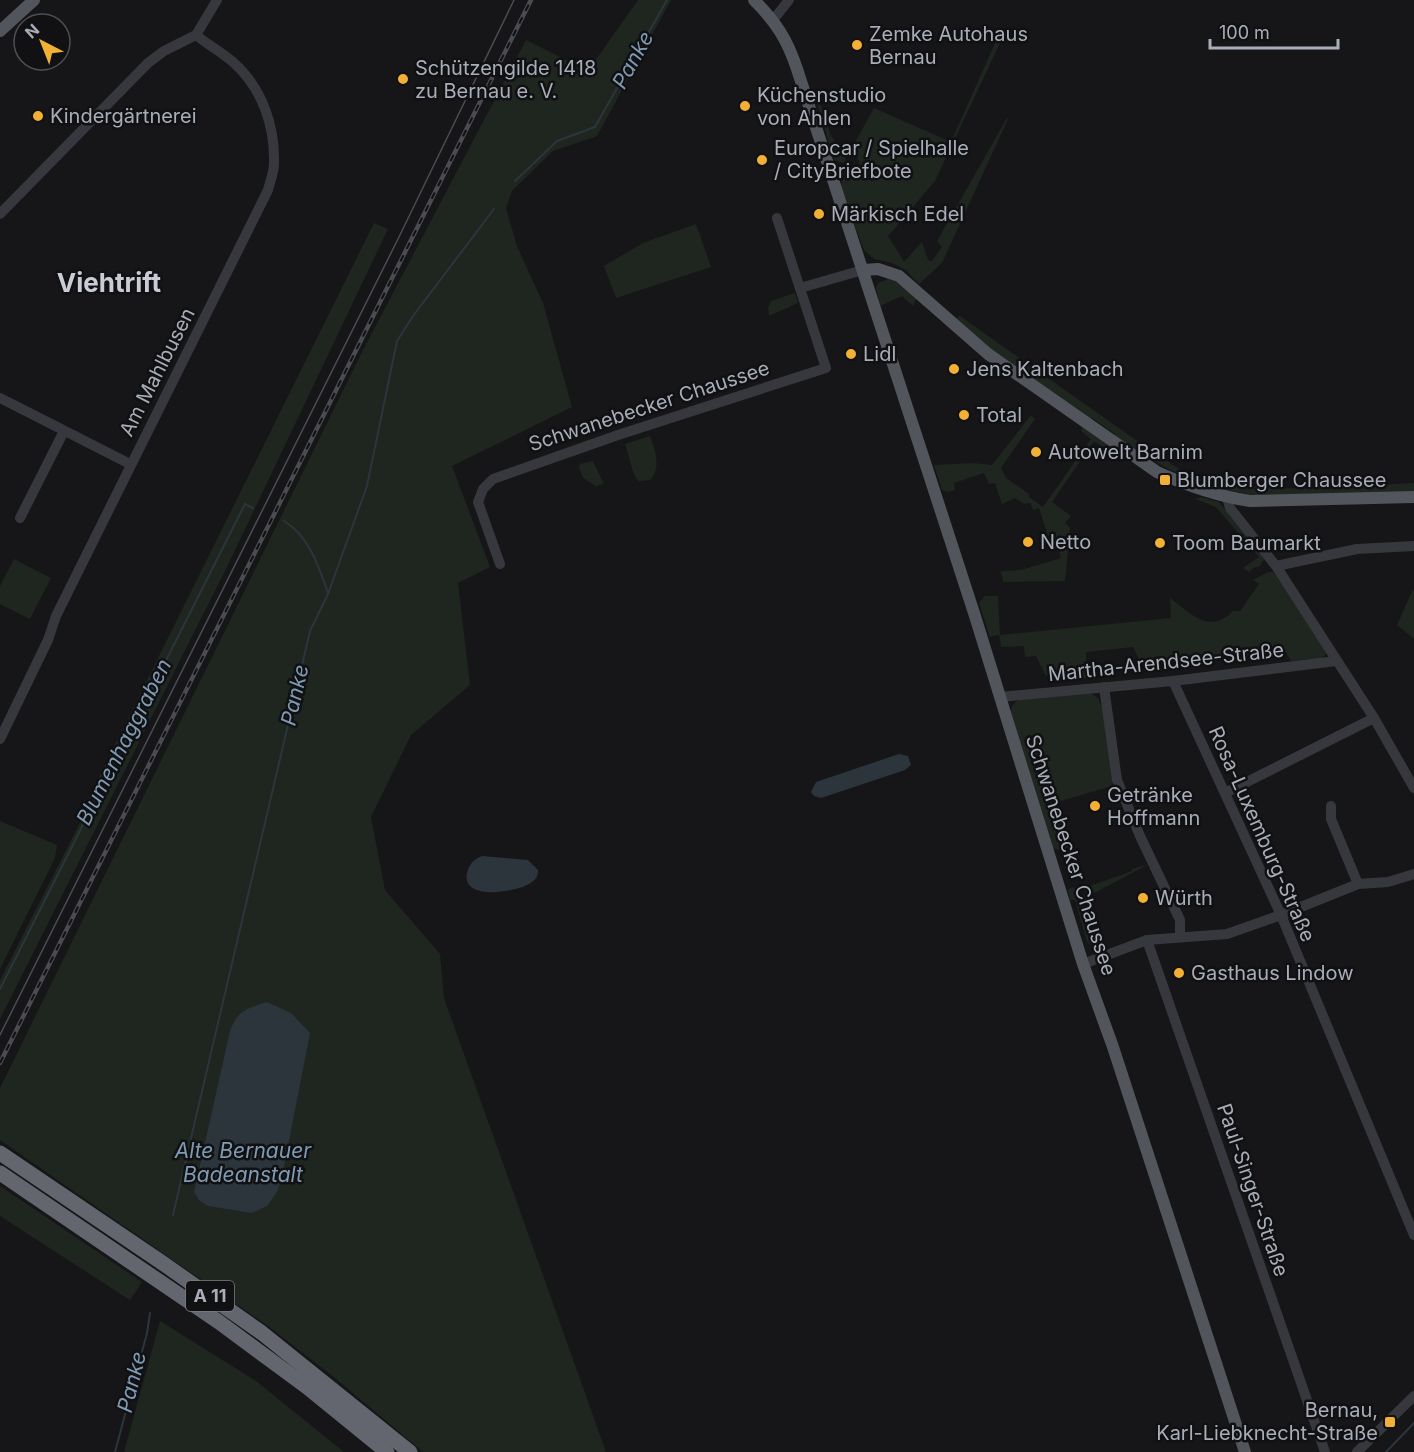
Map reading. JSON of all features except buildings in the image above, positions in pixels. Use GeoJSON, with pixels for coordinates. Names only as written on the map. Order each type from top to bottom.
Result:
{"type":"FeatureCollection","features":[{"type":"Feature","properties":{"kind":"highway","name":"A 11"},"geometry":{"type":"LineString","coordinates":[[0,1153],[262,1333],[410,1452]]}},
{"type":"Feature","properties":{"kind":"highway","name":"A 11"},"geometry":{"type":"LineString","coordinates":[[0,1173],[226,1327],[307,1387],[387,1452]]}},
{"type":"Feature","properties":{"kind":"main road"},"geometry":{"type":"LineString","coordinates":[[0,31],[34,0]]}},
{"type":"Feature","properties":{"kind":"main road","name":"Schwanebecker Chaussee"},"geometry":{"type":"LineString","coordinates":[[754,0],[783,34],[794,60],[1000,697],[1083,964],[1113,1047],[1245,1452]]}},
{"type":"Feature","properties":{"kind":"main road"},"geometry":{"type":"LineString","coordinates":[[862,270],[878,269],[899,276],[988,354],[1157,472],[1181,483],[1227,497],[1250,501],[1414,497]]}},
{"type":"Feature","properties":{"kind":"street"},"geometry":{"type":"LineString","coordinates":[[0,214],[148,63],[164,51],[196,35],[217,0]]}},
{"type":"Feature","properties":{"kind":"street"},"geometry":{"type":"LineString","coordinates":[[773,20],[789,0]]}},
{"type":"Feature","properties":{"kind":"street","name":"Am Mahlbusen"},"geometry":{"type":"LineString","coordinates":[[0,739],[48,640],[51,626],[130,464],[268,190],[274,165],[273,138],[268,114],[255,88],[234,63],[196,35]]}},
{"type":"Feature","properties":{"kind":"street","name":"Schwanebecker Chaussee"},"geometry":{"type":"LineString","coordinates":[[500,564],[478,502],[483,489],[493,478],[826,368],[777,218]]}},
{"type":"Feature","properties":{"kind":"street"},"geometry":{"type":"LineString","coordinates":[[800,288],[862,270]]}},
{"type":"Feature","properties":{"kind":"street"},"geometry":{"type":"LineString","coordinates":[[0,398],[130,464]]}},
{"type":"Feature","properties":{"kind":"street"},"geometry":{"type":"LineString","coordinates":[[20,518],[64,431]]}},
{"type":"Feature","properties":{"kind":"street"},"geometry":{"type":"LineString","coordinates":[[1227,497],[1230,508],[1276,567],[1374,718],[1414,788]]}},
{"type":"Feature","properties":{"kind":"street"},"geometry":{"type":"LineString","coordinates":[[1276,567],[1357,549],[1414,546]]}},
{"type":"Feature","properties":{"kind":"street","name":"Martha-Arendsee-Straße"},"geometry":{"type":"LineString","coordinates":[[1000,697],[1173,681],[1336,661]]}},
{"type":"Feature","properties":{"kind":"street","name":"Rosa-Luxemburg-Straße"},"geometry":{"type":"LineString","coordinates":[[1173,681],[1281,915],[1414,1234]]}},
{"type":"Feature","properties":{"kind":"street"},"geometry":{"type":"LineString","coordinates":[[1104,687],[1117,780],[1140,836],[1180,920],[1180,937]]}},
{"type":"Feature","properties":{"kind":"street"},"geometry":{"type":"LineString","coordinates":[[1225,793],[1374,718]]}},
{"type":"Feature","properties":{"kind":"street"},"geometry":{"type":"LineString","coordinates":[[1331,806],[1331,819],[1358,884]]}},
{"type":"Feature","properties":{"kind":"street"},"geometry":{"type":"LineString","coordinates":[[1083,964],[1148,940],[1227,933],[1281,915],[1358,884],[1388,882],[1414,874]]}},
{"type":"Feature","properties":{"kind":"street","name":"Paul-Singer-Straße"},"geometry":{"type":"LineString","coordinates":[[1148,940],[1325,1452]]}},
{"type":"Feature","properties":{"kind":"street"},"geometry":{"type":"LineString","coordinates":[[1357,1452],[1414,1396]]}},
{"type":"Feature","properties":{"kind":"shaded area"},"geometry":{"type":"Polygon","coordinates":[[[638,0],[671,0],[597,136],[553,151],[512,191],[506,208],[517,246],[543,303],[572,407],[452,466],[490,567],[458,583],[470,685],[411,735],[371,817],[385,890],[440,954],[444,998],[606,1452],[423,1452],[335,1378],[268,1326],[0,1140],[0,1088],[363,350],[526,40],[588,71],[638,0]]]}},
{"type":"Feature","properties":{"kind":"shaded area"},"geometry":{"type":"Polygon","coordinates":[[[996,41],[1000,43],[935,181],[888,236],[904,262],[922,242],[928,260],[932,261],[942,247],[937,241],[1008,119],[942,263],[919,284],[906,270],[892,263],[874,259],[864,250],[841,189],[844,177],[861,167],[853,146],[874,108],[951,142],[996,41]]]}},
{"type":"Feature","properties":{"kind":"shaded area"},"geometry":{"type":"Polygon","coordinates":[[[817,102],[822,107],[831,136],[846,157],[844,163],[834,160],[817,102]]]}},
{"type":"Feature","properties":{"kind":"shaded area"},"geometry":{"type":"Polygon","coordinates":[[[374,223],[388,229],[227,567],[0,1019],[0,980],[88,807],[87,801],[374,223]]]}},
{"type":"Feature","properties":{"kind":"shaded area"},"geometry":{"type":"Polygon","coordinates":[[[696,224],[711,267],[616,298],[604,266],[643,243],[696,224]]]}},
{"type":"Feature","properties":{"kind":"shaded area"},"geometry":{"type":"Polygon","coordinates":[[[888,279],[904,285],[917,297],[913,306],[902,296],[880,306],[876,288],[878,283],[888,279]]]}},
{"type":"Feature","properties":{"kind":"shaded area"},"geometry":{"type":"Polygon","coordinates":[[[795,293],[798,303],[769,316],[768,308],[771,301],[795,293]]]}},
{"type":"Feature","properties":{"kind":"shaded area"},"geometry":{"type":"Polygon","coordinates":[[[960,316],[1160,457],[1189,473],[1220,482],[1275,488],[1331,488],[1414,483],[1414,492],[1256,495],[1199,482],[1148,458],[1114,436],[1115,434],[1092,418],[1089,420],[1002,358],[954,320],[960,316]]]}},
{"type":"Feature","properties":{"kind":"shaded area"},"geometry":{"type":"Polygon","coordinates":[[[1031,415],[1035,419],[1001,468],[1006,478],[1043,507],[1091,439],[1081,431],[1082,427],[1113,449],[1122,461],[1094,441],[1052,502],[1071,516],[1065,523],[1070,528],[1065,581],[1003,582],[1001,571],[1021,570],[1061,558],[1054,534],[1048,536],[1039,508],[1033,510],[1030,503],[1024,504],[1015,498],[1002,504],[995,483],[989,484],[984,473],[954,483],[955,490],[948,492],[942,490],[934,465],[972,463],[992,465],[1031,415]]]}},
{"type":"Feature","properties":{"kind":"shaded area"},"geometry":{"type":"Polygon","coordinates":[[[650,436],[657,464],[656,470],[650,480],[639,481],[625,444],[650,436]]]}},
{"type":"Feature","properties":{"kind":"shaded area"},"geometry":{"type":"Polygon","coordinates":[[[593,461],[604,484],[596,486],[583,478],[580,464],[593,461]]]}},
{"type":"Feature","properties":{"kind":"shaded area"},"geometry":{"type":"Polygon","coordinates":[[[1201,497],[1219,502],[1264,559],[1260,566],[1249,572],[1243,568],[1259,557],[1216,507],[1195,499],[1201,497]]]}},
{"type":"Feature","properties":{"kind":"shaded area"},"geometry":{"type":"Polygon","coordinates":[[[14,559],[51,578],[30,619],[0,604],[0,586],[14,559]]]}},
{"type":"Feature","properties":{"kind":"shaded area"},"geometry":{"type":"Polygon","coordinates":[[[1268,572],[1274,572],[1327,653],[1322,658],[1291,661],[1286,652],[1142,665],[1133,647],[1086,652],[1086,678],[1046,676],[1036,656],[1025,657],[1024,646],[1001,647],[999,635],[990,637],[979,603],[985,596],[998,596],[1000,635],[1171,618],[1170,598],[1185,610],[1208,622],[1225,618],[1233,611],[1240,611],[1259,584],[1253,580],[1268,572]]]}},
{"type":"Feature","properties":{"kind":"shaded area"},"geometry":{"type":"Polygon","coordinates":[[[1414,590],[1414,639],[1397,625],[1414,590]]]}},
{"type":"Feature","properties":{"kind":"shaded area"},"geometry":{"type":"Polygon","coordinates":[[[1089,692],[1098,698],[1102,707],[1113,779],[1112,786],[1054,803],[1066,846],[1073,844],[1074,847],[1061,851],[1053,848],[1010,715],[1012,706],[1019,699],[1089,692]]]}},
{"type":"Feature","properties":{"kind":"shaded area"},"geometry":{"type":"Polygon","coordinates":[[[0,821],[57,845],[55,858],[0,969],[0,821]]]}},
{"type":"Feature","properties":{"kind":"shaded area"},"geometry":{"type":"Polygon","coordinates":[[[1149,864],[1081,900],[1093,930],[1097,929],[1100,935],[1092,939],[1096,949],[1087,942],[1075,900],[1070,900],[1068,889],[1076,887],[1080,897],[1092,891],[1090,886],[1149,864]]]}},
{"type":"Feature","properties":{"kind":"shaded area"},"geometry":{"type":"Polygon","coordinates":[[[0,1186],[142,1282],[130,1300],[0,1216],[0,1186]]]}},
{"type":"Feature","properties":{"kind":"shaded area"},"geometry":{"type":"Polygon","coordinates":[[[160,1321],[256,1381],[344,1452],[124,1452],[160,1321]]]}},
{"type":"Feature","properties":{"kind":"water"},"geometry":{"type":"Polygon","coordinates":[[[899,754],[908,756],[911,765],[905,770],[821,798],[814,796],[811,792],[816,782],[899,754]]]}},
{"type":"Feature","properties":{"kind":"water"},"geometry":{"type":"Polygon","coordinates":[[[482,856],[528,860],[538,870],[537,875],[526,886],[516,889],[493,892],[473,888],[468,882],[467,873],[472,862],[482,856]]]}},
{"type":"Feature","properties":{"kind":"water","name":"Alte Bernauer Badeanstalt"},"geometry":{"type":"Polygon","coordinates":[[[267,1002],[291,1013],[310,1033],[282,1177],[277,1192],[267,1206],[252,1213],[208,1206],[199,1200],[194,1192],[230,1031],[240,1014],[249,1008],[267,1002]]]}},
{"type":"Feature","properties":{"kind":"waterway","name":"Panke"},"geometry":{"type":"LineString","coordinates":[[515,181],[557,141],[595,127],[667,0]]}},
{"type":"Feature","properties":{"kind":"waterway","name":"Panke"},"geometry":{"type":"LineString","coordinates":[[173,1215],[310,631],[328,594],[367,486],[397,341],[413,316],[494,209]]}},
{"type":"Feature","properties":{"kind":"waterway","name":"Blumenhaggraben"},"geometry":{"type":"LineString","coordinates":[[0,989],[245,504],[253,508]]}},
{"type":"Feature","properties":{"kind":"waterway"},"geometry":{"type":"LineString","coordinates":[[284,521],[293,527],[307,544],[328,593]]}},
{"type":"Feature","properties":{"kind":"waterway","name":"Panke"},"geometry":{"type":"LineString","coordinates":[[115,1452],[147,1333],[150,1313]]}},
{"type":"Feature","properties":{"kind":"waterway"},"geometry":{"type":"LineString","coordinates":[[1386,1452],[1414,1423]]}},
{"type":"Feature","properties":{"kind":"tram line"},"geometry":{"type":"LineString","coordinates":[[0,1035],[398,239],[514,0]]}},
{"type":"Feature","properties":{"kind":"railway"},"geometry":{"type":"LineString","coordinates":[[0,1063],[531,0]]}},
{"type":"Feature","properties":{"kind":"place","name":"Zemke Autohaus Bernau"},"geometry":{"type":"Point","coordinates":[857,45]}},
{"type":"Feature","properties":{"kind":"place","name":"Schützengilde 1418 zu Bernau e. V."},"geometry":{"type":"Point","coordinates":[403,79]}},
{"type":"Feature","properties":{"kind":"place","name":"Küchenstudio von Ahlen"},"geometry":{"type":"Point","coordinates":[745,106]}},
{"type":"Feature","properties":{"kind":"place","name":"Kindergärtnerei"},"geometry":{"type":"Point","coordinates":[38,116]}},
{"type":"Feature","properties":{"kind":"place","name":"Europcar / Spielhalle / CityBriefbote"},"geometry":{"type":"Point","coordinates":[762,160]}},
{"type":"Feature","properties":{"kind":"place","name":"Märkisch Edel"},"geometry":{"type":"Point","coordinates":[819,214]}},
{"type":"Feature","properties":{"kind":"place","name":"Lidl"},"geometry":{"type":"Point","coordinates":[851,354]}},
{"type":"Feature","properties":{"kind":"place","name":"Jens Kaltenbach"},"geometry":{"type":"Point","coordinates":[954,369]}},
{"type":"Feature","properties":{"kind":"place","name":"Total"},"geometry":{"type":"Point","coordinates":[964,415]}},
{"type":"Feature","properties":{"kind":"place","name":"Autowelt Barnim"},"geometry":{"type":"Point","coordinates":[1036,452]}},
{"type":"Feature","properties":{"kind":"place","name":"Blumberger Chaussee"},"geometry":{"type":"Point","coordinates":[1165,480]}},
{"type":"Feature","properties":{"kind":"place","name":"Netto"},"geometry":{"type":"Point","coordinates":[1028,542]}},
{"type":"Feature","properties":{"kind":"place","name":"Toom Baumarkt"},"geometry":{"type":"Point","coordinates":[1160,543]}},
{"type":"Feature","properties":{"kind":"place","name":"Getränke Hoffmann"},"geometry":{"type":"Point","coordinates":[1095,806]}},
{"type":"Feature","properties":{"kind":"place","name":"Würth"},"geometry":{"type":"Point","coordinates":[1143,898]}},
{"type":"Feature","properties":{"kind":"place","name":"Gasthaus Lindow"},"geometry":{"type":"Point","coordinates":[1179,973]}},
{"type":"Feature","properties":{"kind":"place","name":"Bernau, Karl-Liebknecht-Straße"},"geometry":{"type":"Point","coordinates":[1390,1422]}},
{"type":"Feature","properties":{"kind":"district","name":"Viehtrift"},"geometry":{"type":"Point","coordinates":[109,283]}}]}
